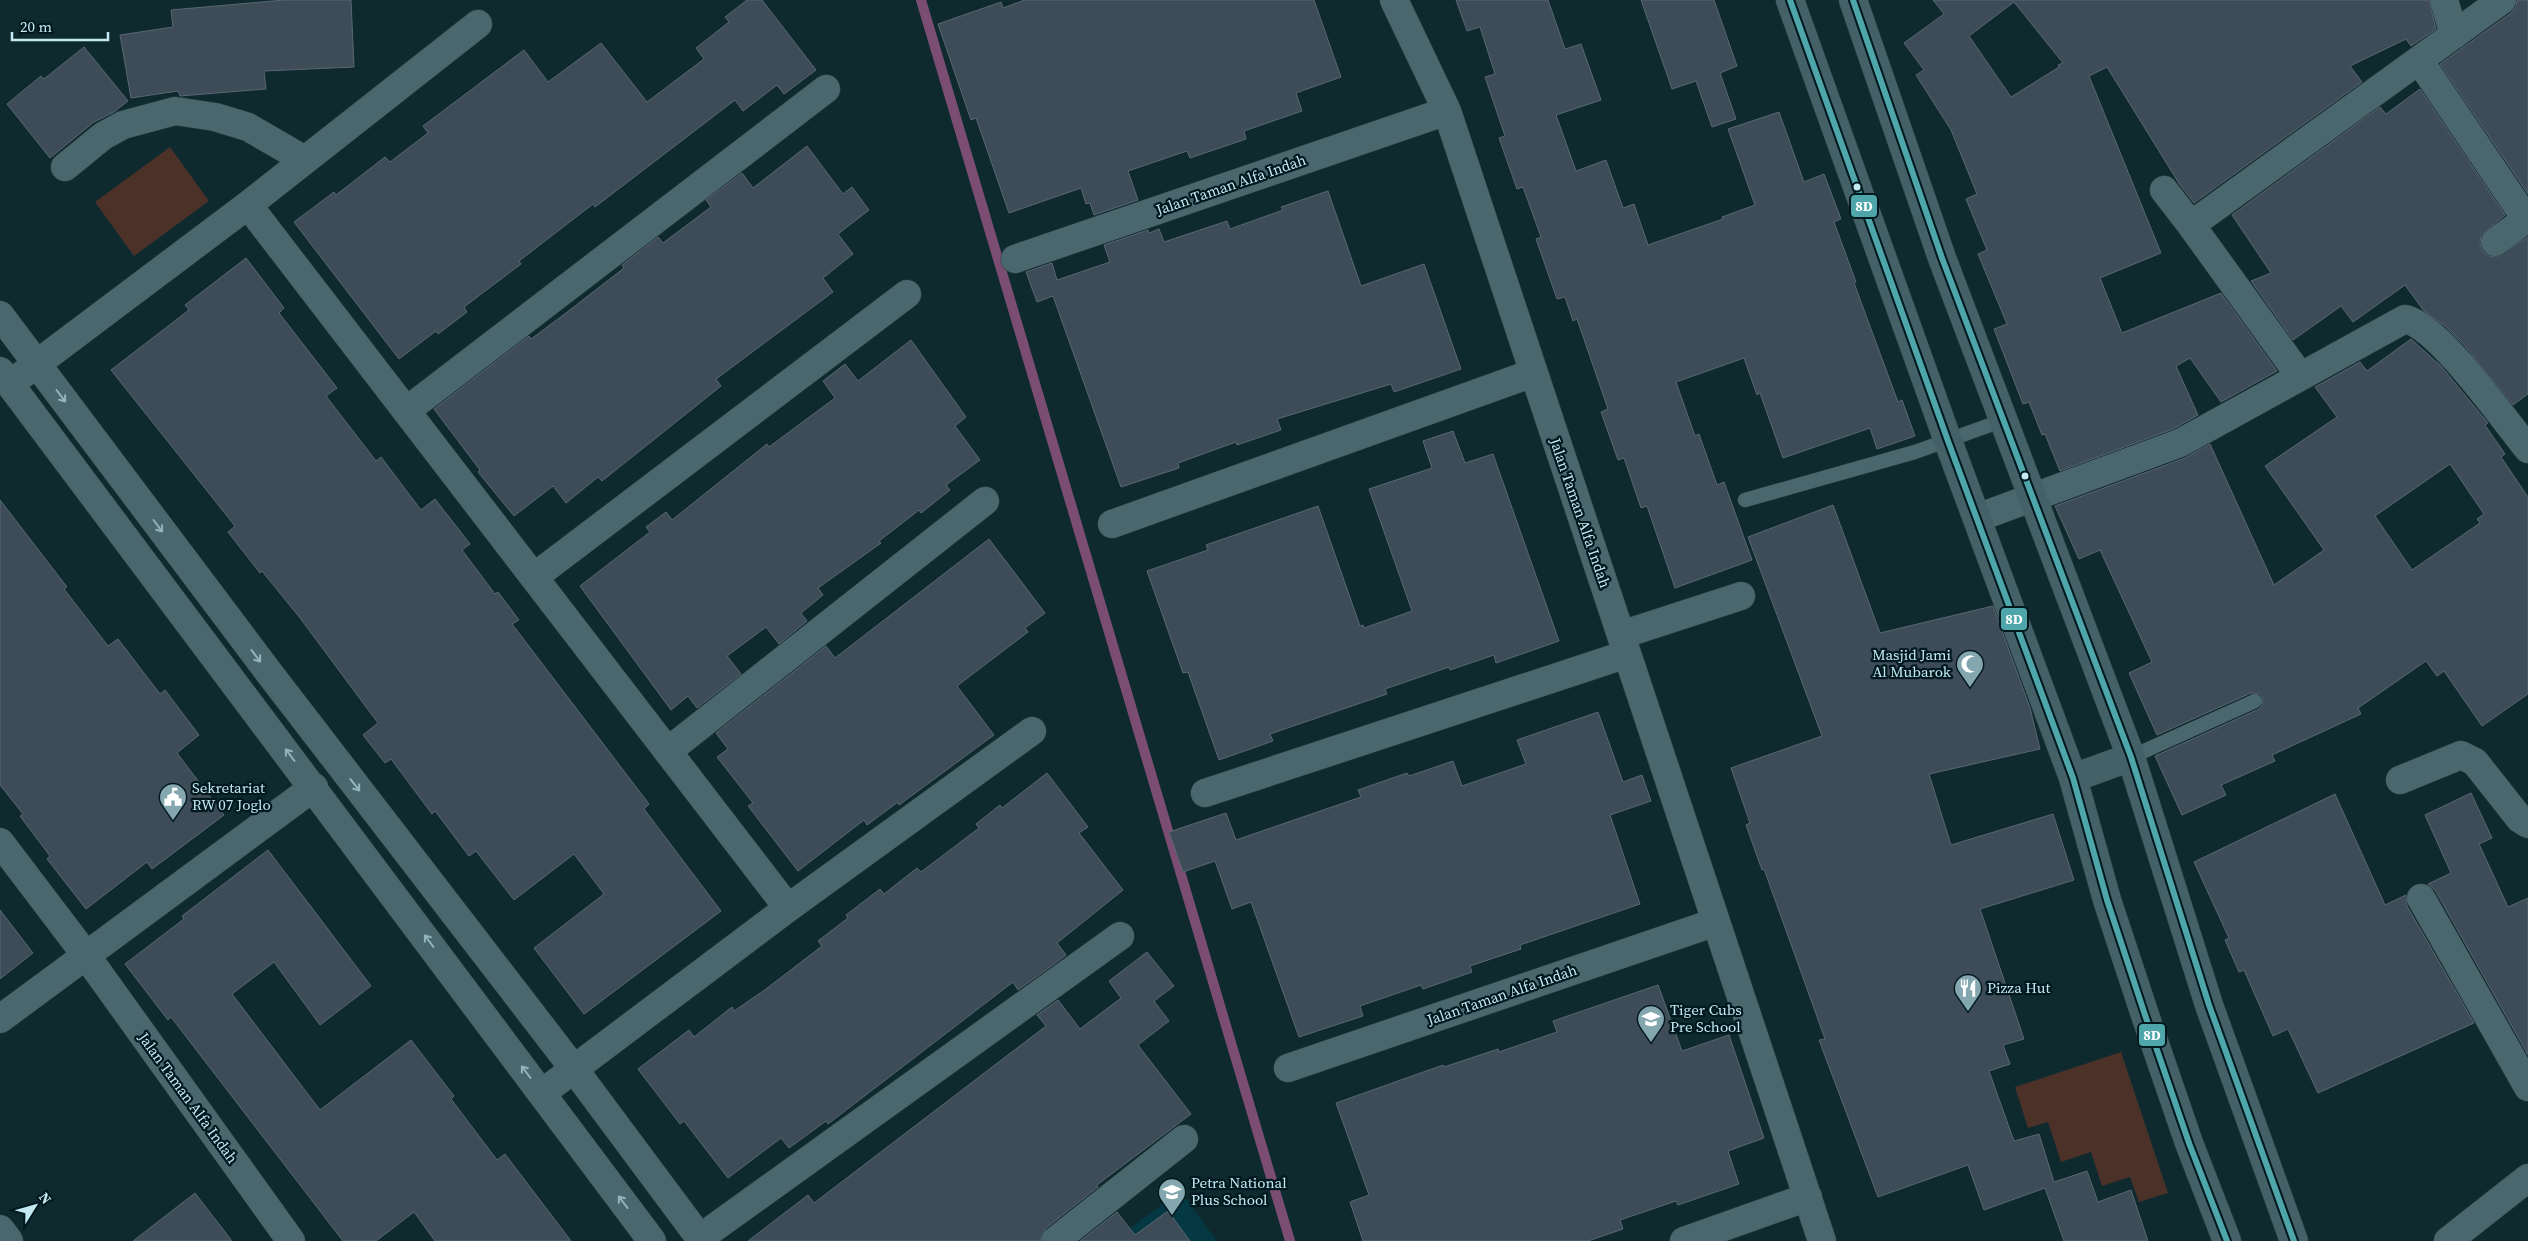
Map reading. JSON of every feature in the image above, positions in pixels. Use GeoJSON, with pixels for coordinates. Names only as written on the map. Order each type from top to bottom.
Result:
{"type":"FeatureCollection","features":[{"type":"Feature","properties":{"kind":"main road"},"geometry":{"type":"LineString","coordinates":[[1790,0],[1948,441],[2073,778],[2107,900],[2145,1015],[2189,1143],[2227,1241]]}},
{"type":"Feature","properties":{"kind":"main road"},"geometry":{"type":"LineString","coordinates":[[1853,0],[1942,258],[2131,757],[2209,1005],[2294,1241]]}},
{"type":"Feature","properties":{"kind":"main road"},"geometry":{"type":"LineString","coordinates":[[2073,778],[2131,757]]}},
{"type":"Feature","properties":{"kind":"street","name":"Jalan Taman Alfa Indah"},"geometry":{"type":"LineString","coordinates":[[1394,0],[1446,111],[1822,1241]]}},
{"type":"Feature","properties":{"kind":"street"},"geometry":{"type":"LineString","coordinates":[[2444,0],[2454,35]]}},
{"type":"Feature","properties":{"kind":"street"},"geometry":{"type":"LineString","coordinates":[[2191,225],[2502,0]]}},
{"type":"Feature","properties":{"kind":"street"},"geometry":{"type":"LineString","coordinates":[[478,24],[248,205],[36,364],[5,378],[314,787],[652,1241]]}},
{"type":"Feature","properties":{"kind":"street"},"geometry":{"type":"LineString","coordinates":[[2420,60],[2522,213],[2521,223],[2495,242]]}},
{"type":"Feature","properties":{"kind":"street"},"geometry":{"type":"LineString","coordinates":[[406,411],[826,89]]}},
{"type":"Feature","properties":{"kind":"street","name":"Jalan Taman Alfa Indah"},"geometry":{"type":"LineString","coordinates":[[1015,259],[1446,111]]}},
{"type":"Feature","properties":{"kind":"street"},"geometry":{"type":"LineString","coordinates":[[65,167],[103,136],[123,125],[175,112],[215,117],[248,127],[305,160]]}},
{"type":"Feature","properties":{"kind":"street"},"geometry":{"type":"LineString","coordinates":[[2164,190],[2300,376]]}},
{"type":"Feature","properties":{"kind":"street"},"geometry":{"type":"LineString","coordinates":[[248,205],[788,908]]}},
{"type":"Feature","properties":{"kind":"street"},"geometry":{"type":"LineString","coordinates":[[534,577],[907,294]]}},
{"type":"Feature","properties":{"kind":"street"},"geometry":{"type":"LineString","coordinates":[[0,315],[270,674],[574,1069],[701,1240],[1120,936]]}},
{"type":"Feature","properties":{"kind":"street"},"geometry":{"type":"LineString","coordinates":[[1977,518],[2180,443],[2396,322],[2405,319],[2426,331],[2452,356],[2528,449]]}},
{"type":"Feature","properties":{"kind":"street"},"geometry":{"type":"LineString","coordinates":[[1112,524],[1533,373]]}},
{"type":"Feature","properties":{"kind":"street"},"geometry":{"type":"LineString","coordinates":[[668,752],[985,501]]}},
{"type":"Feature","properties":{"kind":"street"},"geometry":{"type":"LineString","coordinates":[[1205,794],[1624,644],[1740,596]]}},
{"type":"Feature","properties":{"kind":"street"},"geometry":{"type":"LineString","coordinates":[[542,1093],[788,908],[1032,730]]}},
{"type":"Feature","properties":{"kind":"street"},"geometry":{"type":"LineString","coordinates":[[2400,780],[2461,754],[2475,762],[2520,819],[2528,824]]}},
{"type":"Feature","properties":{"kind":"street"},"geometry":{"type":"LineString","coordinates":[[0,1019],[85,954],[314,787]]}},
{"type":"Feature","properties":{"kind":"street","name":"Jalan Taman Alfa Indah"},"geometry":{"type":"LineString","coordinates":[[0,842],[85,954],[291,1241]]}},
{"type":"Feature","properties":{"kind":"street"},"geometry":{"type":"LineString","coordinates":[[2421,898],[2528,1088]]}},
{"type":"Feature","properties":{"kind":"street","name":"Jalan Taman Alfa Indah"},"geometry":{"type":"LineString","coordinates":[[1288,1068],[1716,922]]}},
{"type":"Feature","properties":{"kind":"street"},"geometry":{"type":"LineString","coordinates":[[1055,1241],[1184,1139]]}},
{"type":"Feature","properties":{"kind":"street"},"geometry":{"type":"LineString","coordinates":[[2448,1241],[2528,1178]]}},
{"type":"Feature","properties":{"kind":"street"},"geometry":{"type":"LineString","coordinates":[[1684,1241],[1808,1197]]}},
{"type":"Feature","properties":{"kind":"lane"},"geometry":{"type":"LineString","coordinates":[[1745,500],[1948,441],[2004,420]]}},
{"type":"Feature","properties":{"kind":"lane"},"geometry":{"type":"LineString","coordinates":[[2131,757],[2256,701]]}},
{"type":"Feature","properties":{"kind":"shaded area"},"geometry":{"type":"Polygon","coordinates":[[[170,147],[209,201],[134,256],[95,202],[170,147]]]}},
{"type":"Feature","properties":{"kind":"shaded area"},"geometry":{"type":"Polygon","coordinates":[[[2121,1052],[2168,1193],[2139,1202],[2130,1177],[2102,1186],[2091,1152],[2061,1162],[2048,1122],[2028,1128],[2015,1087],[2121,1052]]]}},
{"type":"Feature","properties":{"kind":"shaded area","name":"Petra National Plus School"},"geometry":{"type":"Polygon","coordinates":[[[1180,1191],[1217,1241],[1113,1241],[1180,1191]]]}},
{"type":"Feature","properties":{"kind":"building"},"geometry":{"type":"Polygon","coordinates":[[[284,0],[351,0],[354,67],[264,71],[266,89],[180,96],[178,91],[131,98],[120,35],[173,27],[171,10],[284,0]]]}},
{"type":"Feature","properties":{"kind":"building"},"geometry":{"type":"Polygon","coordinates":[[[747,0],[762,0],[816,70],[784,94],[777,85],[743,111],[735,100],[595,207],[593,204],[519,261],[521,264],[464,307],[467,312],[438,334],[436,331],[399,359],[294,222],[334,192],[336,195],[385,157],[390,162],[428,133],[423,126],[524,50],[548,82],[601,43],[647,102],[704,59],[696,48],[729,22],[725,17],[747,0]]]}},
{"type":"Feature","properties":{"kind":"building"},"geometry":{"type":"Polygon","coordinates":[[[1025,0],[1314,0],[1341,77],[1296,93],[1302,111],[1244,131],[1246,139],[1190,158],[1187,151],[1128,171],[1138,200],[1094,215],[1090,203],[1086,204],[1081,188],[1009,213],[976,118],[971,120],[938,24],[1001,2],[1003,8],[1025,0]]]}},
{"type":"Feature","properties":{"kind":"building"},"geometry":{"type":"Polygon","coordinates":[[[1456,0],[1548,0],[1565,49],[1581,44],[1601,100],[1556,115],[1576,171],[1606,160],[1623,208],[1634,204],[1648,245],[1723,219],[1722,217],[1755,205],[1728,129],[1779,112],[1804,182],[1824,174],[1841,219],[1834,222],[1856,282],[1854,283],[1898,402],[1902,400],[1915,436],[1877,449],[1870,428],[1783,458],[1760,393],[1757,395],[1744,358],[1676,382],[1695,436],[1699,434],[1717,485],[1724,482],[1752,560],[1675,588],[1647,506],[1641,508],[1624,458],[1618,460],[1601,412],[1608,409],[1577,319],[1573,321],[1565,297],[1557,299],[1536,239],[1541,237],[1523,187],[1517,189],[1499,138],[1505,136],[1485,77],[1495,74],[1480,27],[1467,31],[1456,0]]]}},
{"type":"Feature","properties":{"kind":"building"},"geometry":{"type":"Polygon","coordinates":[[[1641,0],[1714,0],[1737,66],[1720,73],[1736,119],[1712,127],[1696,81],[1672,89],[1641,0]]]}},
{"type":"Feature","properties":{"kind":"building"},"geometry":{"type":"Polygon","coordinates":[[[1933,0],[2429,0],[2436,29],[2411,46],[2406,39],[2350,66],[2362,82],[2194,203],[2180,185],[2107,67],[2089,76],[2161,253],[2100,278],[2122,333],[2221,293],[2277,371],[2221,402],[2190,358],[2176,366],[2198,415],[2173,429],[2060,471],[2045,434],[2042,435],[2029,402],[2023,404],[1994,329],[2007,324],[1978,254],[1987,250],[1966,199],[1977,194],[1951,130],[1916,75],[1924,70],[1904,43],[1944,14],[1933,0]],[[2014,2],[1969,36],[2011,97],[2063,63],[2014,2]]]}},
{"type":"Feature","properties":{"kind":"building"},"geometry":{"type":"Polygon","coordinates":[[[2517,0],[2528,0],[2528,194],[2440,64],[2511,13],[2516,7],[2517,0]]]}},
{"type":"Feature","properties":{"kind":"building"},"geometry":{"type":"Polygon","coordinates":[[[84,47],[128,101],[114,112],[94,122],[50,158],[7,104],[41,76],[44,79],[84,47]]]}},
{"type":"Feature","properties":{"kind":"building"},"geometry":{"type":"Polygon","coordinates":[[[2420,89],[2505,215],[2481,235],[2480,244],[2483,252],[2489,256],[2497,257],[2528,237],[2528,394],[2513,405],[2464,345],[2445,326],[2424,311],[2405,285],[2353,322],[2341,306],[2293,340],[2251,281],[2271,273],[2232,215],[2380,107],[2386,114],[2420,89]]]}},
{"type":"Feature","properties":{"kind":"building"},"geometry":{"type":"Polygon","coordinates":[[[807,146],[843,194],[852,187],[869,210],[838,234],[853,254],[823,278],[833,292],[716,379],[721,386],[602,481],[598,477],[566,503],[553,486],[514,516],[478,472],[480,470],[434,409],[529,336],[531,339],[562,316],[624,268],[622,265],[658,237],[663,243],[711,207],[706,200],[742,173],[753,188],[807,146]]]}},
{"type":"Feature","properties":{"kind":"building"},"geometry":{"type":"Polygon","coordinates":[[[1328,191],[1361,286],[1424,264],[1461,369],[1394,392],[1391,384],[1277,419],[1281,430],[1237,445],[1236,442],[1178,463],[1179,468],[1121,487],[1053,296],[1037,302],[1026,272],[1052,263],[1057,280],[1110,262],[1104,245],[1148,230],[1149,233],[1159,229],[1164,242],[1227,221],[1230,229],[1283,210],[1281,207],[1328,191]]]}},
{"type":"Feature","properties":{"kind":"building"},"geometry":{"type":"Polygon","coordinates":[[[246,258],[284,308],[279,313],[337,388],[326,396],[376,461],[381,457],[421,510],[435,499],[470,544],[462,550],[495,594],[498,592],[519,620],[512,624],[649,804],[644,809],[721,911],[584,1014],[534,948],[604,894],[574,854],[514,900],[476,851],[469,856],[435,811],[432,814],[391,759],[385,763],[363,735],[378,723],[300,618],[262,571],[260,573],[228,532],[235,526],[111,370],[189,310],[185,305],[246,258]]]}},
{"type":"Feature","properties":{"kind":"building"},"geometry":{"type":"Polygon","coordinates":[[[2411,339],[2441,366],[2488,423],[2485,425],[2505,454],[2501,457],[2528,497],[2528,694],[2482,726],[2444,671],[2437,676],[2426,661],[2358,708],[2361,714],[2272,755],[2275,761],[2221,785],[2226,795],[2182,815],[2155,756],[2259,709],[2262,706],[2263,698],[2260,694],[2251,693],[2157,735],[2129,673],[2152,662],[2100,550],[2079,559],[2055,506],[2185,458],[2210,444],[2274,585],[2324,550],[2265,466],[2337,417],[2315,387],[2360,362],[2367,371],[2411,339]],[[2450,464],[2375,516],[2412,570],[2480,523],[2477,519],[2484,514],[2450,464]]]}},
{"type":"Feature","properties":{"kind":"building"},"geometry":{"type":"Polygon","coordinates":[[[911,340],[966,417],[955,426],[980,460],[946,485],[950,490],[921,513],[919,510],[879,541],[881,543],[818,588],[823,595],[801,613],[807,621],[779,644],[766,627],[727,656],[741,674],[697,708],[688,696],[671,710],[580,586],[650,532],[646,527],[666,512],[672,520],[767,444],[769,447],[835,398],[823,381],[845,364],[858,381],[911,340]]]}},
{"type":"Feature","properties":{"kind":"building"},"geometry":{"type":"Polygon","coordinates":[[[1453,431],[1465,463],[1493,454],[1559,641],[1496,663],[1494,655],[1450,670],[1449,667],[1385,689],[1387,694],[1270,734],[1273,741],[1219,760],[1188,672],[1183,673],[1147,571],[1208,550],[1206,545],[1318,506],[1360,626],[1363,625],[1364,628],[1412,611],[1369,489],[1432,468],[1423,441],[1453,431]]]}},
{"type":"Feature","properties":{"kind":"building"},"geometry":{"type":"Polygon","coordinates":[[[0,500],[67,587],[64,589],[108,646],[118,639],[160,694],[165,690],[199,735],[177,753],[224,815],[152,869],[147,862],[86,909],[47,859],[50,856],[20,816],[23,814],[0,785],[0,500]]]}},
{"type":"Feature","properties":{"kind":"building"},"geometry":{"type":"Polygon","coordinates":[[[1833,505],[1880,633],[1993,606],[2030,708],[2040,749],[1929,774],[1951,845],[2053,814],[2074,880],[1980,909],[2024,1039],[2003,1045],[2010,1064],[1989,1071],[2014,1141],[2039,1134],[2054,1182],[2087,1171],[2098,1202],[2131,1190],[2148,1241],[2064,1241],[2045,1188],[1984,1210],[1968,1165],[1878,1197],[1819,1040],[1825,1039],[1764,869],[1762,870],[1746,825],[1750,823],[1731,768],[1822,736],[1748,537],[1833,505]]]}},
{"type":"Feature","properties":{"kind":"building"},"geometry":{"type":"Polygon","coordinates":[[[989,539],[1045,613],[1025,628],[1028,632],[957,686],[994,735],[899,805],[898,802],[867,825],[864,820],[798,871],[748,806],[753,803],[717,757],[728,749],[716,733],[826,646],[835,658],[989,539]]]}},
{"type":"Feature","properties":{"kind":"building"},"geometry":{"type":"Polygon","coordinates":[[[1598,712],[1623,782],[1642,775],[1651,801],[1610,815],[1640,904],[1520,945],[1521,949],[1470,966],[1472,972],[1423,989],[1421,985],[1360,1006],[1363,1016],[1299,1037],[1251,902],[1232,909],[1215,861],[1183,872],[1169,832],[1226,813],[1236,840],[1361,797],[1358,790],[1407,773],[1409,776],[1453,761],[1462,786],[1526,764],[1517,740],[1598,712]]]}},
{"type":"Feature","properties":{"kind":"building"},"geometry":{"type":"Polygon","coordinates":[[[1047,773],[1088,827],[1079,833],[1123,890],[1057,943],[1066,955],[1053,965],[1018,990],[1013,982],[828,1124],[826,1121],[789,1148],[781,1138],[728,1178],[684,1121],[680,1124],[638,1069],[689,1030],[694,1037],[732,1007],[734,1011],[766,989],[822,946],[818,941],[848,918],[846,915],[880,889],[884,894],[917,868],[921,872],[979,828],[976,824],[1000,805],[1002,808],[1047,773]]]}},
{"type":"Feature","properties":{"kind":"building"},"geometry":{"type":"Polygon","coordinates":[[[2471,793],[2492,838],[2479,844],[2508,907],[2528,898],[2528,1055],[2435,890],[2428,884],[2451,873],[2425,815],[2471,793]]]}},
{"type":"Feature","properties":{"kind":"building"},"geometry":{"type":"Polygon","coordinates":[[[2335,794],[2385,905],[2406,895],[2407,906],[2474,1023],[2318,1093],[2288,1029],[2273,1036],[2244,970],[2239,972],[2225,940],[2229,938],[2194,862],[2335,794]]]}},
{"type":"Feature","properties":{"kind":"building"},"geometry":{"type":"Polygon","coordinates":[[[268,850],[371,986],[320,1025],[274,962],[232,994],[320,1110],[411,1040],[454,1096],[451,1099],[497,1160],[505,1154],[571,1241],[435,1241],[414,1212],[376,1241],[343,1241],[171,1017],[168,1020],[125,964],[184,919],[182,916],[268,850]]]}},
{"type":"Feature","properties":{"kind":"building"},"geometry":{"type":"Polygon","coordinates":[[[0,910],[33,953],[0,979],[0,910]]]}},
{"type":"Feature","properties":{"kind":"building"},"geometry":{"type":"Polygon","coordinates":[[[1147,952],[1174,986],[1154,1001],[1169,1021],[1138,1045],[1191,1114],[1097,1185],[1098,1187],[1045,1229],[1040,1241],[748,1241],[808,1195],[814,1203],[1046,1026],[1037,1015],[1058,1000],[1080,1029],[1121,998],[1109,981],[1147,952]]]}},
{"type":"Feature","properties":{"kind":"building"},"geometry":{"type":"Polygon","coordinates":[[[1658,985],[1682,1051],[1729,1035],[1764,1138],[1728,1151],[1739,1184],[1678,1205],[1676,1201],[1620,1220],[1623,1229],[1588,1241],[1363,1241],[1350,1202],[1369,1195],[1336,1103],[1443,1065],[1444,1067],[1498,1049],[1499,1052],[1557,1032],[1553,1021],[1658,985]]]}},
{"type":"Feature","properties":{"kind":"building"},"geometry":{"type":"Polygon","coordinates":[[[195,1193],[232,1241],[133,1241],[195,1193]]]}},
{"type":"Feature","properties":{"kind":"building"},"geometry":{"type":"Polygon","coordinates":[[[1168,1211],[1190,1241],[1080,1241],[1117,1212],[1135,1235],[1168,1211]]]}},
{"type":"Feature","properties":{"kind":"waterway"},"geometry":{"type":"LineString","coordinates":[[921,0],[1290,1241]]}},
{"type":"Feature","properties":{"kind":"transit line","name":"8D"},"geometry":{"type":"LineString","coordinates":[[1790,0],[1948,441],[2073,778],[2107,900],[2145,1015],[2189,1143],[2227,1241]]}},
{"type":"Feature","properties":{"kind":"transit line","name":"8D"},"geometry":{"type":"LineString","coordinates":[[1853,0],[1942,258],[2131,757],[2209,1005],[2294,1241]]}},
{"type":"Feature","properties":{"kind":"place","name":"Masjid Jami Al Mubarok"},"geometry":{"type":"Point","coordinates":[1970,688]}},
{"type":"Feature","properties":{"kind":"place","name":"Sekretariat RW 07 Joglo"},"geometry":{"type":"Point","coordinates":[173,821]}},
{"type":"Feature","properties":{"kind":"place","name":"Pizza Hut"},"geometry":{"type":"Point","coordinates":[1968,1012]}},
{"type":"Feature","properties":{"kind":"place","name":"Tiger Cubs Pre School"},"geometry":{"type":"Point","coordinates":[1651,1043]}},
{"type":"Feature","properties":{"kind":"place","name":"Petra National Plus School"},"geometry":{"type":"Point","coordinates":[1172,1216]}}]}
